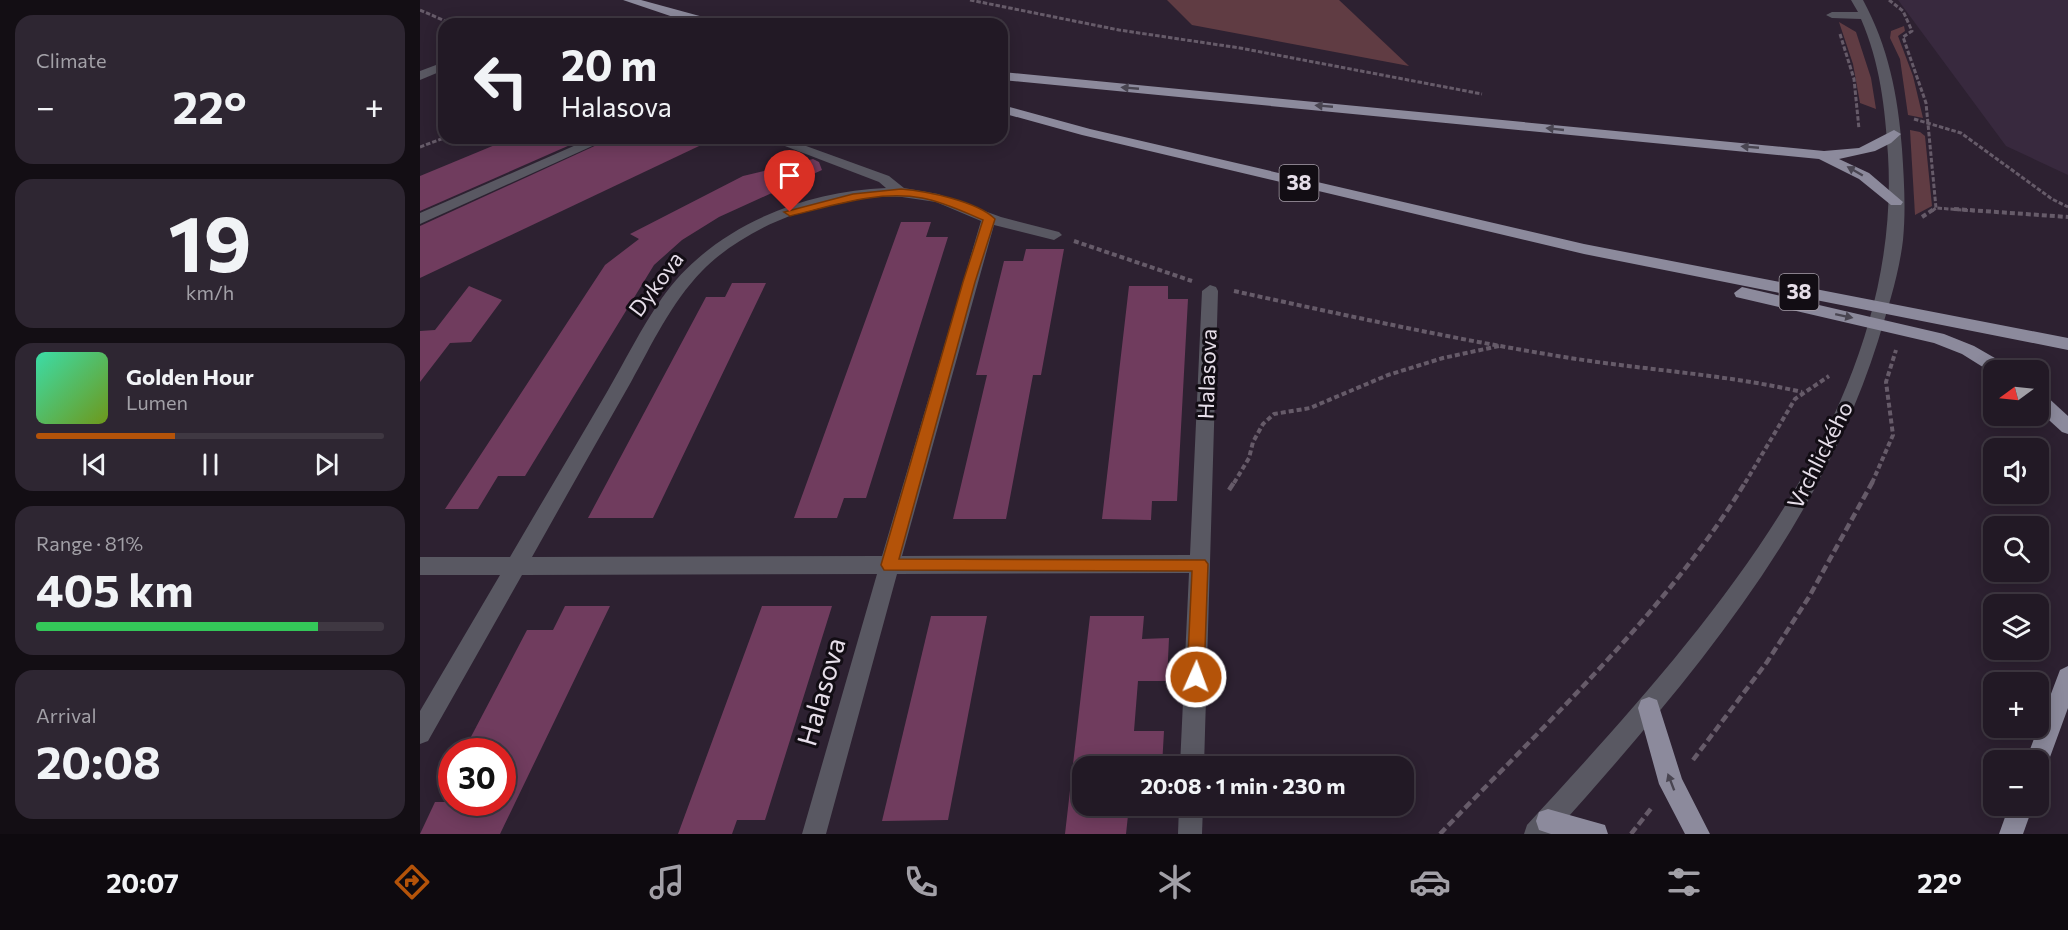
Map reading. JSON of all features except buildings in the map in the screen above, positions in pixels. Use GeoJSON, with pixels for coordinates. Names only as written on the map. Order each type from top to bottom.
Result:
{"type":"FeatureCollection","features":[{"type":"Feature","properties":{"kind":"main road"},"geometry":{"type":"LineString","coordinates":[[629,0],[686,18]]}},
{"type":"Feature","properties":{"kind":"main road"},"geometry":{"type":"LineString","coordinates":[[652,8],[696,18]]}},
{"type":"Feature","properties":{"kind":"main road"},"geometry":{"type":"LineString","coordinates":[[1008,77],[1836,155],[1862,151],[1887,141],[1894,134]]}},
{"type":"Feature","properties":{"kind":"main road","name":"38"},"geometry":{"type":"LineString","coordinates":[[1008,111],[1087,132],[1584,249],[2068,344]]}},
{"type":"Feature","properties":{"kind":"main road"},"geometry":{"type":"LineString","coordinates":[[1808,153],[1844,165],[1872,182],[1896,202]]}},
{"type":"Feature","properties":{"kind":"main road"},"geometry":{"type":"LineString","coordinates":[[1584,249],[1707,285],[1938,338],[1968,350],[1984,360]]}},
{"type":"Feature","properties":{"kind":"main road"},"geometry":{"type":"LineString","coordinates":[[2049,409],[2068,427]]}},
{"type":"Feature","properties":{"kind":"main road"},"geometry":{"type":"LineString","coordinates":[[2042,750],[2068,677]]}},
{"type":"Feature","properties":{"kind":"main road"},"geometry":{"type":"LineString","coordinates":[[1649,708],[1671,784],[1698,834]]}},
{"type":"Feature","properties":{"kind":"main road"},"geometry":{"type":"LineString","coordinates":[[2011,834],[2017,816]]}},
{"type":"Feature","properties":{"kind":"main road"},"geometry":{"type":"LineString","coordinates":[[1542,827],[1596,834]]}},
{"type":"Feature","properties":{"kind":"street","name":"Vrchlického"},"geometry":{"type":"LineString","coordinates":[[1542,827],[1649,708],[1731,602],[1784,525],[1809,482],[1861,375],[1884,293],[1896,233],[1896,202],[1893,105],[1882,51],[1867,16],[1857,0]]}},
{"type":"Feature","properties":{"kind":"street"},"geometry":{"type":"LineString","coordinates":[[1832,15],[1867,16]]}},
{"type":"Feature","properties":{"kind":"street"},"geometry":{"type":"LineString","coordinates":[[420,76],[438,68]]}},
{"type":"Feature","properties":{"kind":"street"},"geometry":{"type":"LineString","coordinates":[[420,219],[589,144]]}},
{"type":"Feature","properties":{"kind":"street"},"geometry":{"type":"LineString","coordinates":[[788,144],[884,179],[901,193]]}},
{"type":"Feature","properties":{"kind":"street","name":"Dykova"},"geometry":{"type":"LineString","coordinates":[[420,733],[667,303],[690,273],[734,238],[790,212],[853,197],[901,193],[924,195],[957,205],[989,219],[1054,235]]}},
{"type":"Feature","properties":{"kind":"street","name":"Halasova"},"geometry":{"type":"LineString","coordinates":[[814,834],[969,282],[989,219]]}},
{"type":"Feature","properties":{"kind":"street","name":"Halasova"},"geometry":{"type":"LineString","coordinates":[[1192,756],[1211,287]]}},
{"type":"Feature","properties":{"kind":"street"},"geometry":{"type":"LineString","coordinates":[[420,566],[1200,564]]}},
{"type":"Feature","properties":{"kind":"street"},"geometry":{"type":"LineString","coordinates":[[1190,834],[1191,816]]}},
{"type":"Feature","properties":{"kind":"path"},"geometry":{"type":"LineString","coordinates":[[970,0],[1119,30],[1240,48],[1482,94]]}},
{"type":"Feature","properties":{"kind":"path"},"geometry":{"type":"LineString","coordinates":[[1889,0],[1903,11],[1912,31],[1903,37],[1926,103],[1936,208]]}},
{"type":"Feature","properties":{"kind":"path"},"geometry":{"type":"LineString","coordinates":[[420,10],[438,18]]}},
{"type":"Feature","properties":{"kind":"path"},"geometry":{"type":"LineString","coordinates":[[1832,15],[1854,79],[1858,116]]}},
{"type":"Feature","properties":{"kind":"path"},"geometry":{"type":"LineString","coordinates":[[1928,122],[1961,134],[2052,199],[2068,207]]}},
{"type":"Feature","properties":{"kind":"path"},"geometry":{"type":"LineString","coordinates":[[420,147],[438,140]]}},
{"type":"Feature","properties":{"kind":"path"},"geometry":{"type":"LineString","coordinates":[[1920,218],[1936,208],[2068,217]]}},
{"type":"Feature","properties":{"kind":"path"},"geometry":{"type":"LineString","coordinates":[[1054,235],[1211,287],[1432,334],[1662,372],[1759,382],[1803,392]]}},
{"type":"Feature","properties":{"kind":"path"},"geometry":{"type":"LineString","coordinates":[[1202,517],[1219,507],[1249,458],[1253,442],[1263,424],[1274,414],[1310,408],[1341,397],[1388,375],[1443,358],[1502,346]]}},
{"type":"Feature","properties":{"kind":"path"},"geometry":{"type":"LineString","coordinates":[[1440,834],[1649,612],[1735,499],[1796,399],[1831,374]]}},
{"type":"Feature","properties":{"kind":"path"},"geometry":{"type":"LineString","coordinates":[[1631,834],[1694,759],[1767,662],[1809,597],[1880,469],[1893,435],[1886,382]]}},
{"type":"Feature","properties":{"kind":"shaded area"},"geometry":{"type":"Polygon","coordinates":[[[1167,0],[1339,0],[1409,66],[1192,25],[1167,0]]]}},
{"type":"Feature","properties":{"kind":"shaded area"},"geometry":{"type":"Polygon","coordinates":[[[1898,0],[2068,0],[2068,175],[2006,146],[1898,0]]]}},
{"type":"Feature","properties":{"kind":"shaded area"},"geometry":{"type":"Polygon","coordinates":[[[1839,22],[1856,32],[1871,78],[1876,109],[1860,103],[1853,64],[1839,22]]]}},
{"type":"Feature","properties":{"kind":"shaded area"},"geometry":{"type":"Polygon","coordinates":[[[1904,26],[1905,31],[1898,36],[1913,76],[1923,118],[1908,115],[1900,59],[1890,38],[1891,31],[1904,26]]]}},
{"type":"Feature","properties":{"kind":"shaded area"},"geometry":{"type":"Polygon","coordinates":[[[1910,130],[1920,132],[1925,136],[1932,206],[1915,215],[1910,130]]]}},
{"type":"Feature","properties":{"kind":"route"},"geometry":{"type":"LineString","coordinates":[[790,212],[853,197],[901,193],[924,195],[957,205],[989,219],[889,565],[1200,564],[1196,677]]}}]}
